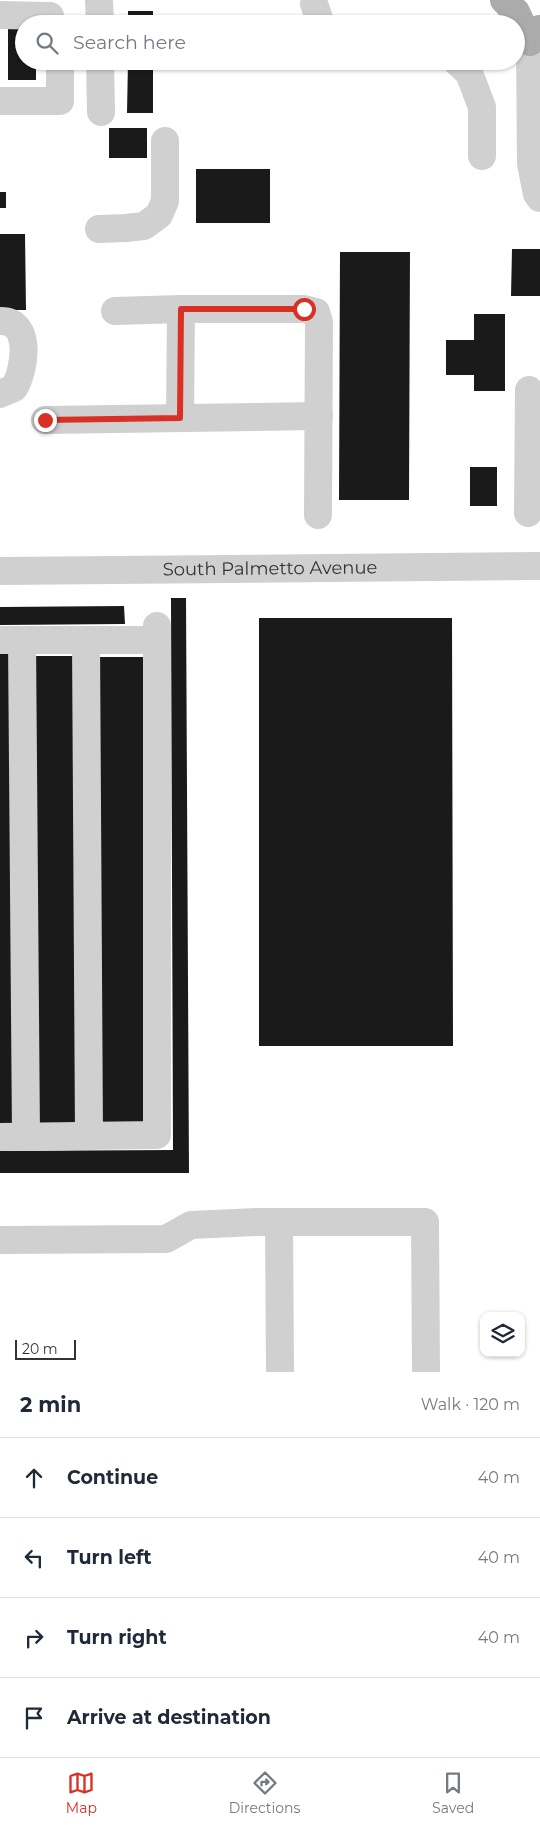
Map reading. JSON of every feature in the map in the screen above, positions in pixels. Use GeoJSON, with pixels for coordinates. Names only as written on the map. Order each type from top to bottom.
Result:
{"type":"FeatureCollection","features":[{"type":"Feature","properties":{"kind":"main road"},"geometry":{"type":"LineString","coordinates":[[504,0],[518,15]]}},
{"type":"Feature","properties":{"kind":"main road"},"geometry":{"type":"LineString","coordinates":[[525,23],[535,35]]}},
{"type":"Feature","properties":{"kind":"street"},"geometry":{"type":"LineString","coordinates":[[100,0],[100,15]]}},
{"type":"Feature","properties":{"kind":"street"},"geometry":{"type":"LineString","coordinates":[[0,15],[52,13]]}},
{"type":"Feature","properties":{"kind":"street"},"geometry":{"type":"LineString","coordinates":[[535,35],[531,164],[537,194],[540,198]]}},
{"type":"Feature","properties":{"kind":"street"},"geometry":{"type":"LineString","coordinates":[[0,101],[60,101],[60,70]]}},
{"type":"Feature","properties":{"kind":"street"},"geometry":{"type":"LineString","coordinates":[[100,70],[100,112]]}},
{"type":"Feature","properties":{"kind":"street"},"geometry":{"type":"LineString","coordinates":[[466,70],[470,73],[482,107],[482,156]]}},
{"type":"Feature","properties":{"kind":"street"},"geometry":{"type":"LineString","coordinates":[[99,229],[144,226],[159,215],[165,201],[165,141]]}},
{"type":"Feature","properties":{"kind":"street"},"geometry":{"type":"LineString","coordinates":[[180,418],[181,309]]}},
{"type":"Feature","properties":{"kind":"street"},"geometry":{"type":"LineString","coordinates":[[115,311],[304,309],[316,312],[319,322],[318,515]]}},
{"type":"Feature","properties":{"kind":"street"},"geometry":{"type":"LineString","coordinates":[[0,321],[7,321],[18,327],[22,337],[23,359],[21,377],[14,388],[0,394]]}},
{"type":"Feature","properties":{"kind":"street"},"geometry":{"type":"LineString","coordinates":[[528,513],[529,390]]}},
{"type":"Feature","properties":{"kind":"street"},"geometry":{"type":"LineString","coordinates":[[45,420],[319,416]]}},
{"type":"Feature","properties":{"kind":"street","name":"South Palmetto Avenue"},"geometry":{"type":"LineString","coordinates":[[0,571],[540,566]]}},
{"type":"Feature","properties":{"kind":"street"},"geometry":{"type":"LineString","coordinates":[[157,633],[157,1134],[13,1137],[11,640],[86,640],[157,633]]}},
{"type":"Feature","properties":{"kind":"street"},"geometry":{"type":"LineString","coordinates":[[86,640],[89,1136]]}},
{"type":"Feature","properties":{"kind":"street"},"geometry":{"type":"LineString","coordinates":[[279,1222],[280,1372]]}},
{"type":"Feature","properties":{"kind":"street"},"geometry":{"type":"LineString","coordinates":[[0,1240],[166,1239],[191,1226],[279,1222],[425,1222],[426,1372]]}},
{"type":"Feature","properties":{"kind":"building"},"geometry":{"type":"Polygon","coordinates":[[[128,11],[153,11],[153,15],[128,15],[128,11]]]}},
{"type":"Feature","properties":{"kind":"building"},"geometry":{"type":"Polygon","coordinates":[[[8,29],[15,29],[15,70],[36,70],[36,80],[8,80],[8,29]]]}},
{"type":"Feature","properties":{"kind":"building"},"geometry":{"type":"Polygon","coordinates":[[[128,70],[153,70],[153,113],[127,113],[128,70]]]}},
{"type":"Feature","properties":{"kind":"building"},"geometry":{"type":"Polygon","coordinates":[[[109,128],[147,128],[147,158],[109,158],[109,128]]]}},
{"type":"Feature","properties":{"kind":"building"},"geometry":{"type":"Polygon","coordinates":[[[196,169],[270,169],[270,223],[196,223],[196,169]]]}},
{"type":"Feature","properties":{"kind":"building"},"geometry":{"type":"Polygon","coordinates":[[[0,192],[6,192],[6,208],[0,208],[0,192]]]}},
{"type":"Feature","properties":{"kind":"building"},"geometry":{"type":"Polygon","coordinates":[[[0,234],[25,234],[26,310],[5,310],[0,308],[0,234]]]}},
{"type":"Feature","properties":{"kind":"building"},"geometry":{"type":"Polygon","coordinates":[[[512,249],[540,249],[540,296],[511,296],[512,249]]]}},
{"type":"Feature","properties":{"kind":"building"},"geometry":{"type":"Polygon","coordinates":[[[340,252],[410,252],[409,500],[339,500],[340,252]]]}},
{"type":"Feature","properties":{"kind":"building"},"geometry":{"type":"Polygon","coordinates":[[[474,314],[505,314],[505,391],[474,391],[474,375],[446,375],[446,340],[474,340],[474,314]]]}},
{"type":"Feature","properties":{"kind":"building"},"geometry":{"type":"Polygon","coordinates":[[[470,467],[497,467],[497,506],[470,506],[470,467]]]}},
{"type":"Feature","properties":{"kind":"building"},"geometry":{"type":"Polygon","coordinates":[[[171,598],[186,598],[189,1173],[0,1173],[0,1151],[173,1150],[171,598]]]}},
{"type":"Feature","properties":{"kind":"building"},"geometry":{"type":"Polygon","coordinates":[[[124,606],[125,624],[0,625],[0,607],[124,606]]]}},
{"type":"Feature","properties":{"kind":"building"},"geometry":{"type":"Polygon","coordinates":[[[259,618],[452,618],[453,1046],[259,1046],[259,618]]]}},
{"type":"Feature","properties":{"kind":"building"},"geometry":{"type":"Polygon","coordinates":[[[0,654],[12,654],[14,1123],[0,1123],[0,654]]]}},
{"type":"Feature","properties":{"kind":"building"},"geometry":{"type":"Polygon","coordinates":[[[34,656],[76,656],[78,1123],[36,1123],[34,656]]]}},
{"type":"Feature","properties":{"kind":"building"},"geometry":{"type":"Polygon","coordinates":[[[97,657],[144,657],[146,1122],[99,1122],[97,657]]]}},
{"type":"Feature","properties":{"kind":"route"},"geometry":{"type":"LineString","coordinates":[[45,420],[180,418],[181,309],[304,309]]}}]}
